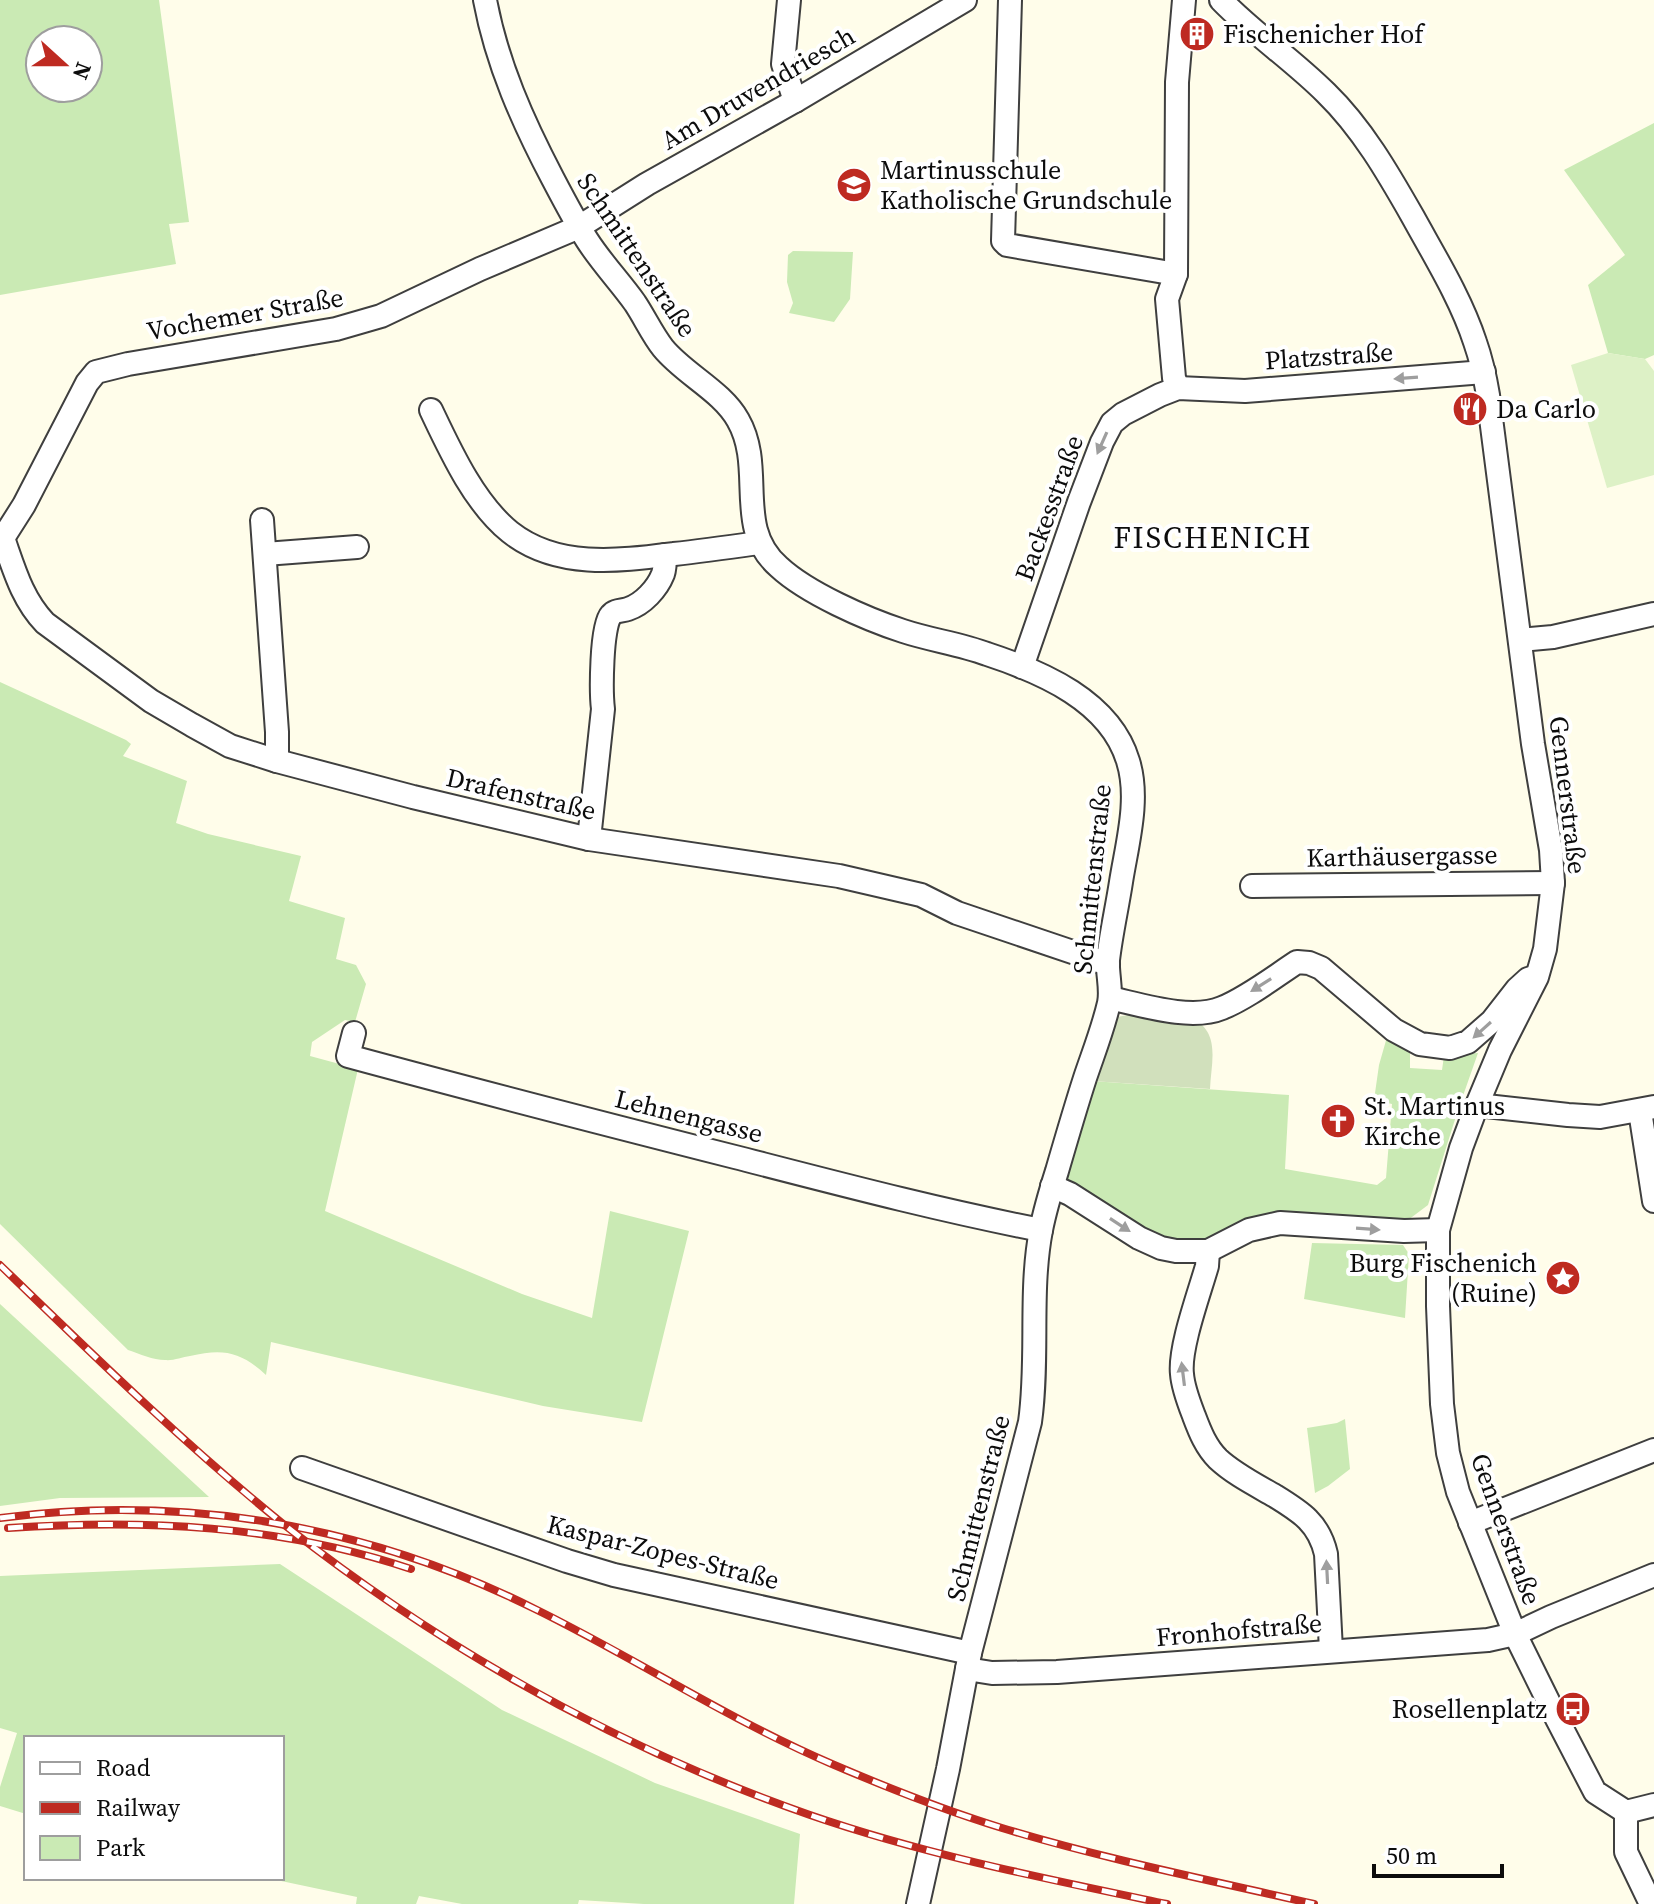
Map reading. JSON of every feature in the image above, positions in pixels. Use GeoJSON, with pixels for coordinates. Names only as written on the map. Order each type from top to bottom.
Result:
{"type":"FeatureCollection","features":[{"type":"Feature","properties":{"kind":"street","name":"Schmittenstraße"},"geometry":{"type":"LineString","coordinates":[[485,0],[493,38],[516,102],[590,246],[634,303],[667,353],[737,416],[747,440],[754,526],[758,543],[768,556],[789,575],[865,617],[902,631],[984,652],[1022,667],[1083,699],[1103,717],[1120,741],[1129,762],[1133,791],[1130,829],[1108,964],[1110,998],[1075,1107],[1041,1230],[1034,1309],[1035,1388],[1030,1422],[969,1661],[918,1904]]}},
{"type":"Feature","properties":{"kind":"street"},"geometry":{"type":"LineString","coordinates":[[789,0],[783,64],[795,101]]}},
{"type":"Feature","properties":{"kind":"street","name":"Am Druvendriesch"},"geometry":{"type":"LineString","coordinates":[[579,227],[647,184],[965,0]]}},
{"type":"Feature","properties":{"kind":"street"},"geometry":{"type":"LineString","coordinates":[[1010,0],[1003,241],[1007,245],[1176,274]]}},
{"type":"Feature","properties":{"kind":"street"},"geometry":{"type":"LineString","coordinates":[[1169,391],[1174,378],[1167,299],[1176,274],[1177,82],[1184,0]]}},
{"type":"Feature","properties":{"kind":"street","name":"Gennerstraße"},"geometry":{"type":"LineString","coordinates":[[1221,0],[1326,93],[1359,130],[1433,252],[1475,340],[1484,372],[1533,744],[1551,850],[1553,883],[1545,949],[1537,977],[1500,1050],[1477,1105],[1461,1148],[1438,1230],[1442,1404],[1448,1453],[1458,1492],[1515,1634],[1595,1792],[1626,1812]]}},
{"type":"Feature","properties":{"kind":"street","name":"Vochemer Straße"},"geometry":{"type":"LineString","coordinates":[[2,538],[24,505],[87,383],[96,372],[143,361],[336,329],[381,316],[579,227]]}},
{"type":"Feature","properties":{"kind":"street","name":"Platzstraße"},"geometry":{"type":"LineString","coordinates":[[1169,391],[1245,391],[1484,372]]}},
{"type":"Feature","properties":{"kind":"street","name":"Backesstraße"},"geometry":{"type":"LineString","coordinates":[[1022,667],[1079,502],[1112,423],[1123,414],[1169,391]]}},
{"type":"Feature","properties":{"kind":"street"},"geometry":{"type":"LineString","coordinates":[[431,410],[451,451],[496,518],[530,545],[552,554],[598,561],[758,543]]}},
{"type":"Feature","properties":{"kind":"street"},"geometry":{"type":"LineString","coordinates":[[262,520],[277,761]]}},
{"type":"Feature","properties":{"kind":"street","name":"Drafenstraße"},"geometry":{"type":"LineString","coordinates":[[2,538],[22,591],[45,623],[151,701],[230,746],[413,797],[589,839],[839,876],[921,895],[957,913],[1108,964]]}},
{"type":"Feature","properties":{"kind":"street"},"geometry":{"type":"LineString","coordinates":[[265,554],[357,547]]}},
{"type":"Feature","properties":{"kind":"street"},"geometry":{"type":"LineString","coordinates":[[589,839],[603,709],[604,646],[609,618],[614,612],[642,602],[655,588],[663,573],[665,555]]}},
{"type":"Feature","properties":{"kind":"street"},"geometry":{"type":"LineString","coordinates":[[1520,640],[1553,637],[1654,614]]}},
{"type":"Feature","properties":{"kind":"street","name":"Karthäusergasse"},"geometry":{"type":"LineString","coordinates":[[1252,886],[1553,883]]}},
{"type":"Feature","properties":{"kind":"street"},"geometry":{"type":"LineString","coordinates":[[1110,998],[1177,1011],[1220,1009],[1297,962],[1309,963],[1321,968],[1394,1030],[1420,1044],[1450,1048],[1468,1042],[1492,1021],[1517,989],[1528,979],[1537,977]]}},
{"type":"Feature","properties":{"kind":"street","name":"Lehnengasse"},"geometry":{"type":"LineString","coordinates":[[354,1033],[348,1056],[745,1160],[1041,1230]]}},
{"type":"Feature","properties":{"kind":"street"},"geometry":{"type":"LineString","coordinates":[[1477,1105],[1600,1117],[1647,1109],[1654,1201]]}},
{"type":"Feature","properties":{"kind":"street"},"geometry":{"type":"LineString","coordinates":[[1052,1186],[1139,1238],[1176,1251],[1208,1251],[1249,1230],[1280,1223],[1404,1231],[1438,1230]]}},
{"type":"Feature","properties":{"kind":"street"},"geometry":{"type":"LineString","coordinates":[[1208,1251],[1207,1266],[1182,1357],[1182,1376],[1189,1404],[1208,1447],[1219,1460],[1296,1509],[1318,1532],[1326,1554],[1331,1650]]}},
{"type":"Feature","properties":{"kind":"street"},"geometry":{"type":"LineString","coordinates":[[1470,1523],[1654,1450]]}},
{"type":"Feature","properties":{"kind":"street","name":"Kaspar-Zopes-Straße"},"geometry":{"type":"LineString","coordinates":[[302,1468],[614,1575],[969,1661]]}},
{"type":"Feature","properties":{"kind":"street","name":"Fronhofstraße"},"geometry":{"type":"LineString","coordinates":[[969,1661],[992,1673],[1057,1672],[1475,1641],[1515,1634],[1654,1575]]}},
{"type":"Feature","properties":{"kind":"street"},"geometry":{"type":"LineString","coordinates":[[1651,1904],[1626,1852],[1626,1812],[1654,1805]]}},
{"type":"Feature","properties":{"kind":"green space"},"geometry":{"type":"Polygon","coordinates":[[[0,0],[159,0],[189,222],[169,224],[176,264],[0,295],[0,0]]]}},
{"type":"Feature","properties":{"kind":"green space"},"geometry":{"type":"Polygon","coordinates":[[[1654,123],[1654,355],[1645,359],[1608,353],[1588,285],[1625,255],[1564,170],[1654,123]]]}},
{"type":"Feature","properties":{"kind":"green space"},"geometry":{"type":"Polygon","coordinates":[[[793,251],[853,252],[850,299],[834,322],[789,313],[793,303],[787,282],[788,255],[793,251]]]}},
{"type":"Feature","properties":{"kind":"green space"},"geometry":{"type":"Polygon","coordinates":[[[1608,353],[1645,359],[1654,371],[1654,475],[1607,488],[1571,365],[1608,353]]]}},
{"type":"Feature","properties":{"kind":"green space"},"geometry":{"type":"Polygon","coordinates":[[[0,682],[126,740],[131,744],[123,756],[187,781],[176,823],[208,834],[301,856],[289,901],[345,918],[336,959],[356,965],[366,984],[355,1022],[345,1020],[312,1042],[310,1056],[358,1069],[325,1211],[522,1294],[592,1318],[610,1211],[689,1231],[642,1422],[543,1406],[271,1342],[266,1375],[248,1361],[222,1352],[168,1360],[146,1356],[128,1350],[0,1224],[0,682]]]}},
{"type":"Feature","properties":{"kind":"green space"},"geometry":{"type":"Polygon","coordinates":[[[1117,1017],[1193,1019],[1202,1025],[1211,1040],[1210,1089],[1092,1081],[1110,1024],[1117,1017]]]}},
{"type":"Feature","properties":{"kind":"green space"},"geometry":{"type":"Polygon","coordinates":[[[1387,1037],[1410,1050],[1410,1068],[1442,1070],[1444,1056],[1478,1053],[1428,1205],[1408,1220],[1164,1243],[1075,1190],[1064,1176],[1092,1081],[1289,1095],[1285,1169],[1377,1185],[1386,1178],[1392,1104],[1374,1100],[1387,1037]]]}},
{"type":"Feature","properties":{"kind":"green space"},"geometry":{"type":"Polygon","coordinates":[[[1312,1243],[1403,1245],[1409,1254],[1405,1318],[1304,1299],[1312,1243]]]}},
{"type":"Feature","properties":{"kind":"green space"},"geometry":{"type":"Polygon","coordinates":[[[0,1304],[209,1497],[60,1498],[0,1506],[0,1304]]]}},
{"type":"Feature","properties":{"kind":"green space"},"geometry":{"type":"Polygon","coordinates":[[[1345,1419],[1350,1469],[1315,1493],[1307,1428],[1345,1419]]]}},
{"type":"Feature","properties":{"kind":"green space"},"geometry":{"type":"Polygon","coordinates":[[[280,1564],[502,1710],[655,1783],[800,1834],[794,1904],[644,1904],[579,1900],[578,1904],[462,1904],[419,1896],[416,1904],[356,1904],[357,1897],[276,1880],[284,1880],[284,1736],[24,1736],[24,1813],[0,1806],[0,1787],[17,1733],[0,1728],[0,1576],[280,1564]]]}},
{"type":"Feature","properties":{"kind":"railway"},"geometry":{"type":"LineString","coordinates":[[0,1265],[176,1432],[287,1527],[408,1615],[536,1692],[671,1759],[810,1815],[942,1854],[1167,1904]]}},
{"type":"Feature","properties":{"kind":"railway"},"geometry":{"type":"LineString","coordinates":[[0,1518],[138,1510],[207,1514],[274,1523],[341,1537],[407,1556],[535,1609],[794,1747],[916,1798],[1002,1828],[1079,1850],[1314,1904]]}},
{"type":"Feature","properties":{"kind":"railway"},"geometry":{"type":"LineString","coordinates":[[8,1528],[161,1525],[262,1534],[362,1554],[411,1569]]}},
{"type":"Feature","properties":{"kind":"place","name":"Fischenicher Hof"},"geometry":{"type":"Point","coordinates":[1197,34]}},
{"type":"Feature","properties":{"kind":"place","name":"Martinusschule Katholische Grundschule"},"geometry":{"type":"Point","coordinates":[854,185]}},
{"type":"Feature","properties":{"kind":"place","name":"Da Carlo"},"geometry":{"type":"Point","coordinates":[1470,409]}},
{"type":"Feature","properties":{"kind":"place","name":"St. Martinus Kirche"},"geometry":{"type":"Point","coordinates":[1338,1121]}},
{"type":"Feature","properties":{"kind":"place","name":"Burg Fischenich (Ruine)"},"geometry":{"type":"Point","coordinates":[1563,1278]}},
{"type":"Feature","properties":{"kind":"place","name":"Rosellenplatz"},"geometry":{"type":"Point","coordinates":[1573,1709]}},
{"type":"Feature","properties":{"kind":"district","name":"FISCHENICH"},"geometry":{"type":"Point","coordinates":[1213,538]}}]}
